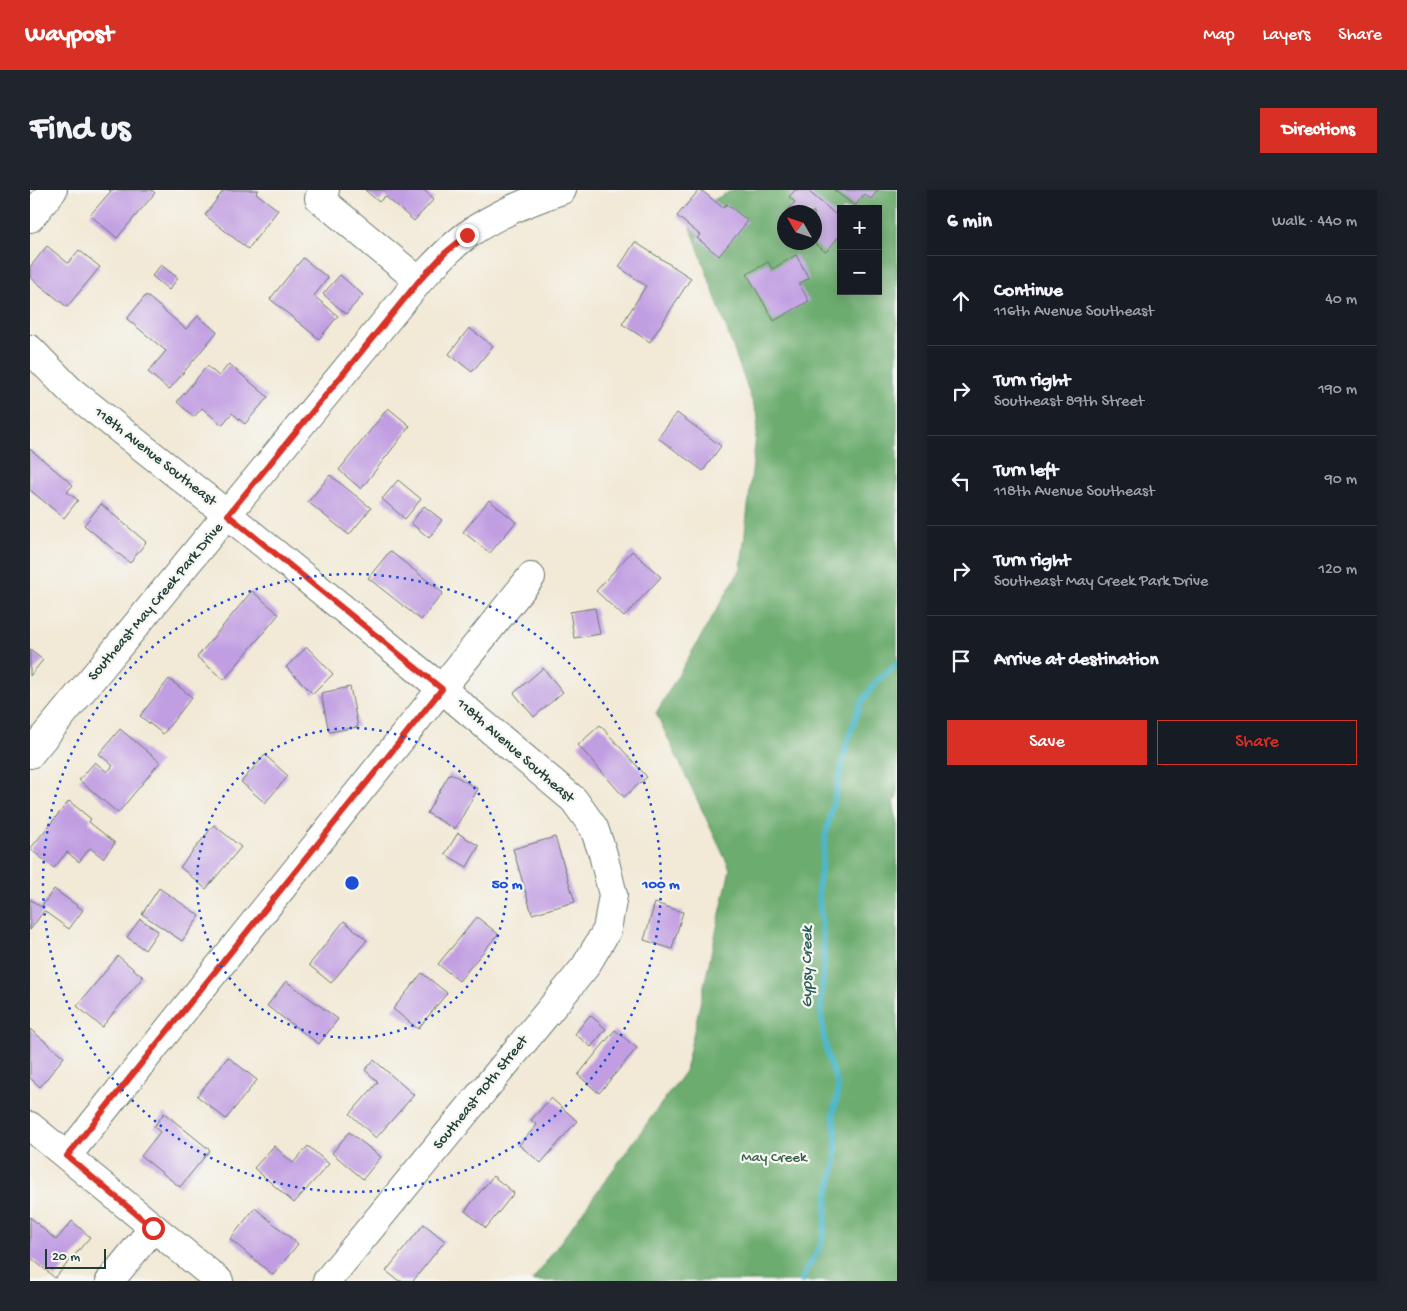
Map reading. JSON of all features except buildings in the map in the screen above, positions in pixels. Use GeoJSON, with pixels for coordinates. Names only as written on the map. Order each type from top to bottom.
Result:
{"type":"FeatureCollection","features":[{"type":"Feature","properties":{"kind":"street"},"geometry":{"type":"LineString","coordinates":[[30,218],[53,190]]}},
{"type":"Feature","properties":{"kind":"street","name":"Southeast May Creek Park Drive"},"geometry":{"type":"LineString","coordinates":[[33,745],[228,515],[419,281],[445,253],[467,235],[513,208],[562,190]]}},
{"type":"Feature","properties":{"kind":"street"},"geometry":{"type":"LineString","coordinates":[[322,194],[419,281]]}},
{"type":"Feature","properties":{"kind":"street","name":"118th Avenue Southeast"},"geometry":{"type":"LineString","coordinates":[[30,349],[70,390],[228,515],[442,689],[574,800],[594,828],[603,854],[613,895]]}},
{"type":"Feature","properties":{"kind":"street"},"geometry":{"type":"LineString","coordinates":[[67,1156],[531,577]]}},
{"type":"Feature","properties":{"kind":"street","name":"Southeast 90th Street"},"geometry":{"type":"LineString","coordinates":[[327,1281],[584,967],[607,930],[613,895]]}},
{"type":"Feature","properties":{"kind":"street"},"geometry":{"type":"LineString","coordinates":[[30,1126],[219,1281]]}},
{"type":"Feature","properties":{"kind":"street"},"geometry":{"type":"LineString","coordinates":[[110,1281],[153,1228]]}},
{"type":"Feature","properties":{"kind":"green space","name":"May Creek"},"geometry":{"type":"Polygon","coordinates":[[[733,190],[897,190],[897,798],[893,801],[897,822],[897,1281],[532,1281],[685,1071],[730,869],[656,713],[741,568],[758,418],[686,214],[733,190]]]}},
{"type":"Feature","properties":{"kind":"waterway","name":"Gypsy Creek"},"geometry":{"type":"LineString","coordinates":[[802,1281],[806,1270],[820,1248],[824,1233],[828,1195],[836,1161],[836,1135],[833,1114],[838,1085],[828,1058],[821,1011],[824,960],[818,890],[826,834],[848,740],[860,705],[876,682],[897,664]]}},
{"type":"Feature","properties":{"kind":"route"},"geometry":{"type":"LineString","coordinates":[[153,1228],[67,1156],[442,689],[228,515],[419,281],[445,253],[467,235]]}}]}
